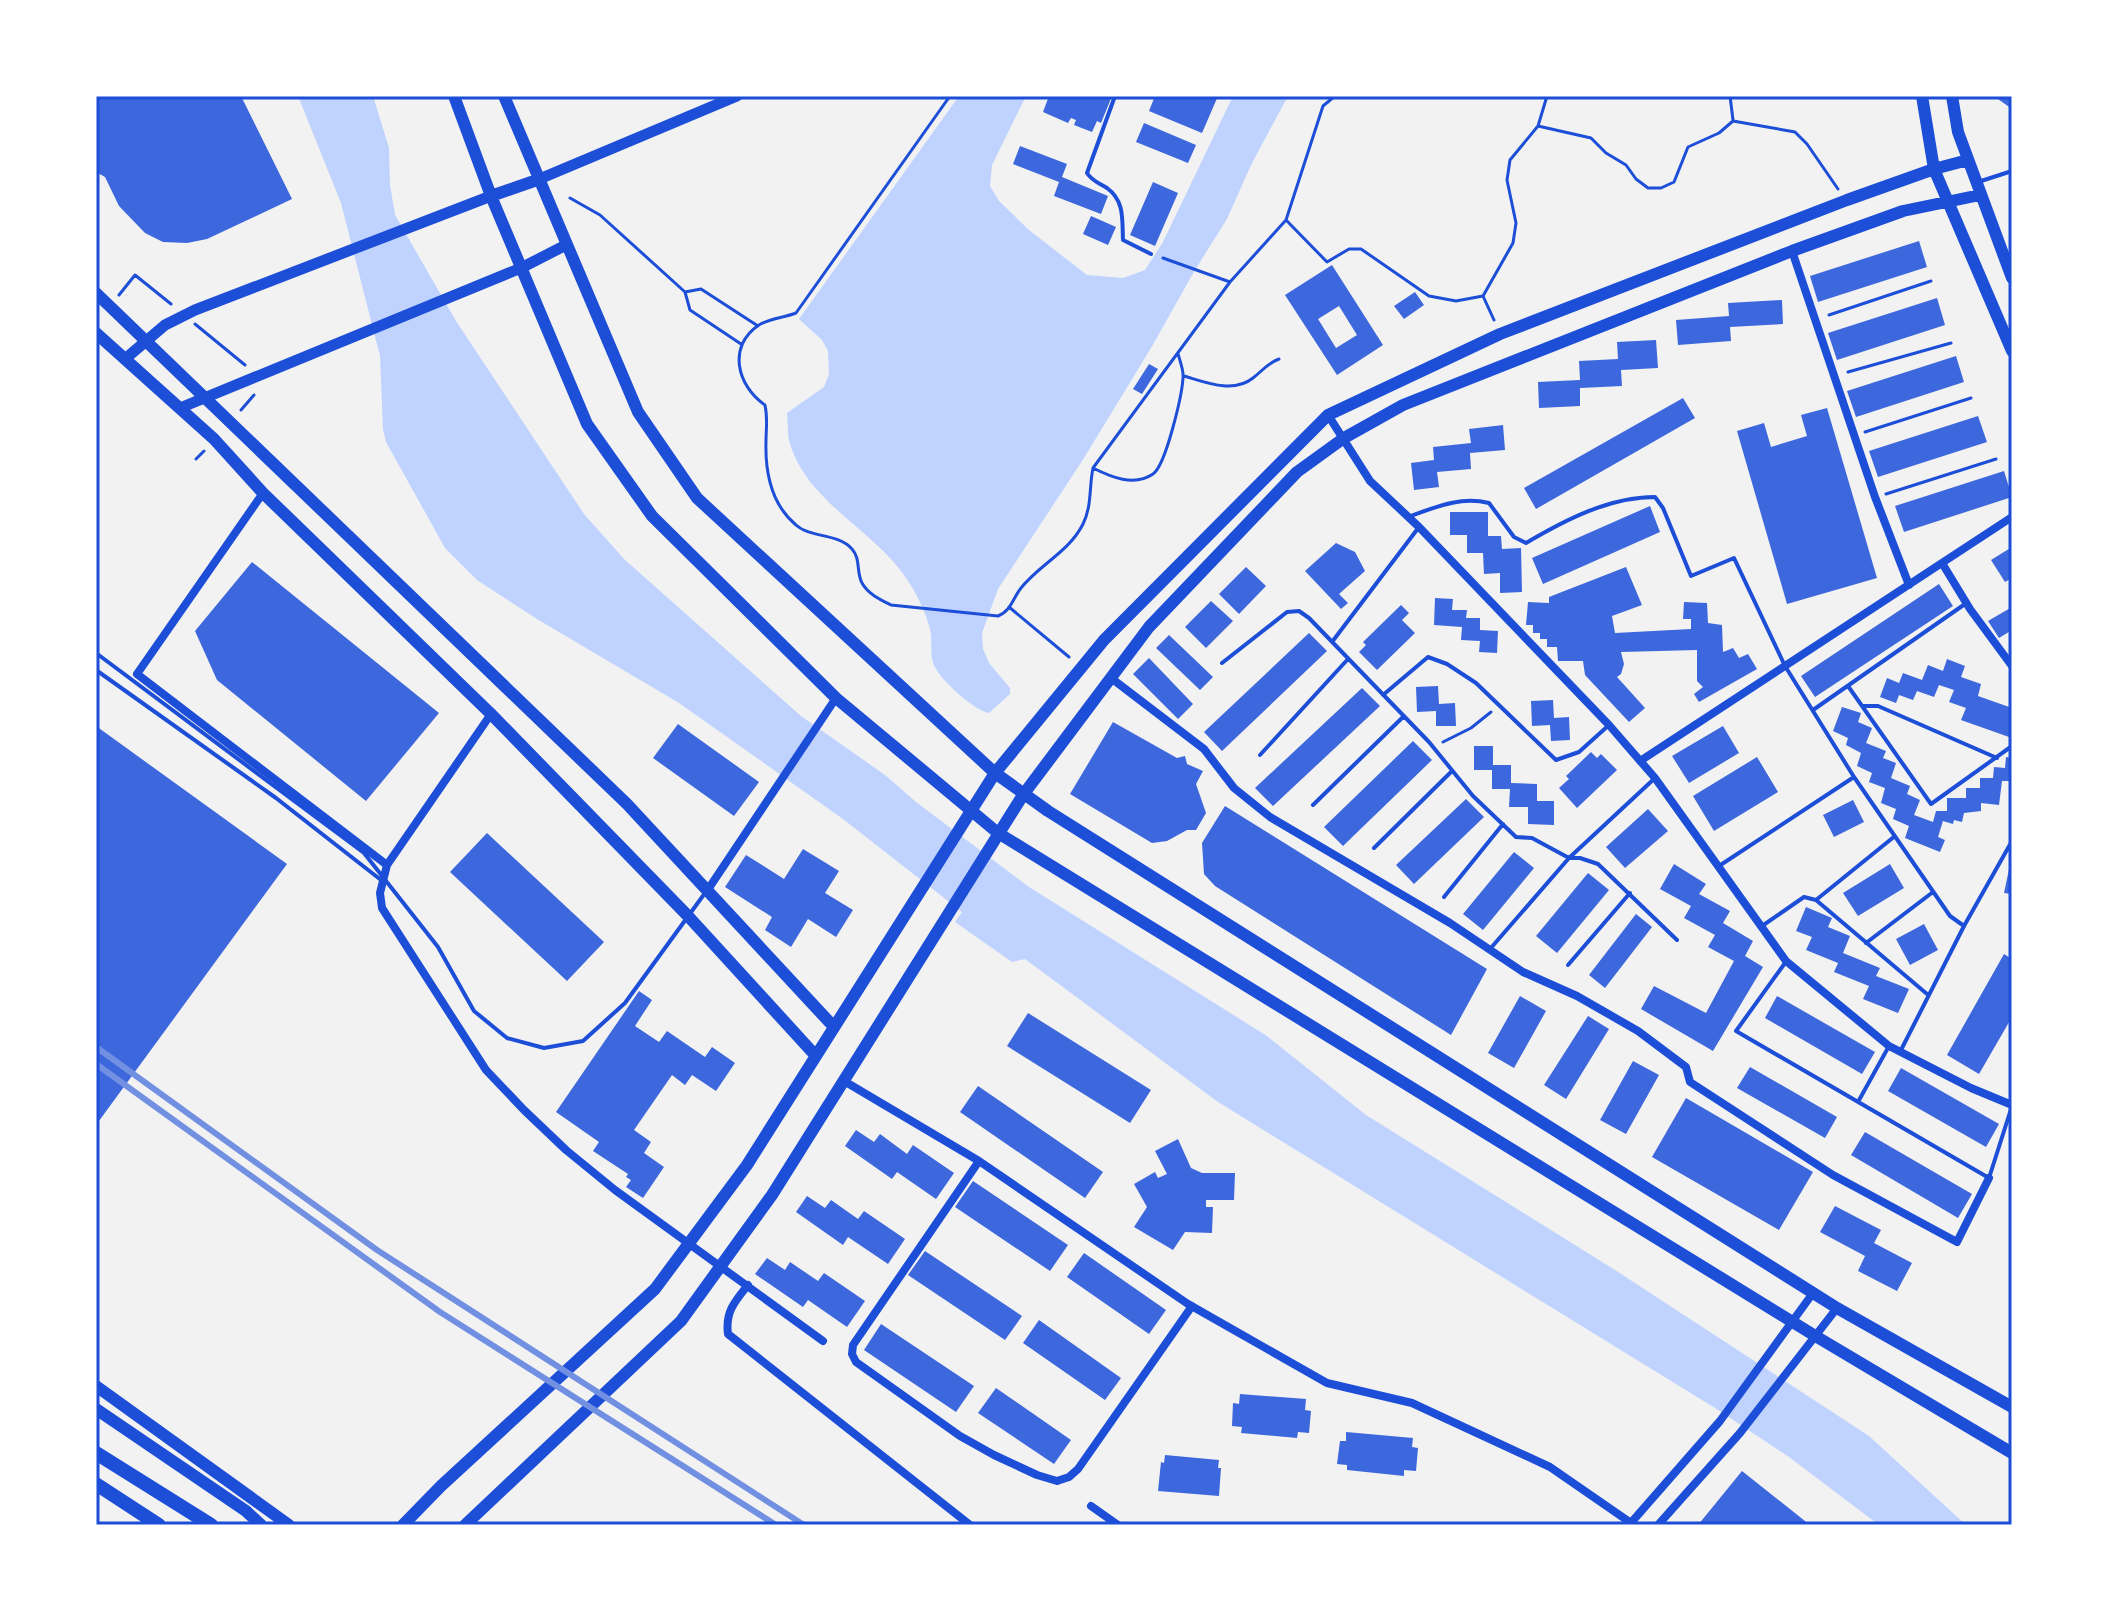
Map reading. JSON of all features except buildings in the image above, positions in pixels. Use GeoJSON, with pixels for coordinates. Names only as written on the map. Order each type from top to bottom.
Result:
{"type":"FeatureCollection","features":[{"type":"Feature","properties":{"kind":"main road"},"geometry":{"type":"LineString","coordinates":[[454,96],[491,196],[587,424],[652,516],[836,698],[998,833],[1817,1337],[2012,1453]]}},
{"type":"Feature","properties":{"kind":"main road"},"geometry":{"type":"LineString","coordinates":[[504,96],[537,180],[638,412],[697,498],[995,773],[1023,795],[1837,1308],[2012,1407]]}},
{"type":"Feature","properties":{"kind":"main road"},"geometry":{"type":"LineString","coordinates":[[1922,96],[1934,169],[2012,351]]}},
{"type":"Feature","properties":{"kind":"main road"},"geometry":{"type":"LineString","coordinates":[[1952,96],[1958,132],[2012,278]]}},
{"type":"Feature","properties":{"kind":"main road"},"geometry":{"type":"LineString","coordinates":[[403,1525],[441,1486],[655,1289],[747,1165],[995,773],[1104,640],[1328,415],[1500,334],[1934,169],[1968,160]]}},
{"type":"Feature","properties":{"kind":"main road"},"geometry":{"type":"LineString","coordinates":[[491,196],[537,180]]}},
{"type":"Feature","properties":{"kind":"main road"},"geometry":{"type":"LineString","coordinates":[[465,1525],[681,1321],[772,1195],[1023,795],[1149,627],[1297,472],[1344,438],[1403,405],[1792,251],[1903,211],[1947,202],[1978,189]]}},
{"type":"Feature","properties":{"kind":"main road"},"geometry":{"type":"LineString","coordinates":[[96,293],[627,804],[833,1026]]}},
{"type":"Feature","properties":{"kind":"main road"},"geometry":{"type":"LineString","coordinates":[[96,333],[214,439],[263,493],[491,714],[688,916],[815,1055]]}},
{"type":"Feature","properties":{"kind":"main road"},"geometry":{"type":"LineString","coordinates":[[96,1386],[289,1525]]}},
{"type":"Feature","properties":{"kind":"main road"},"geometry":{"type":"LineString","coordinates":[[96,1409],[246,1511],[261,1525]]}},
{"type":"Feature","properties":{"kind":"main road"},"geometry":{"type":"LineString","coordinates":[[96,1453],[211,1525]]}},
{"type":"Feature","properties":{"kind":"main road"},"geometry":{"type":"LineString","coordinates":[[96,1484],[159,1525]]}},
{"type":"Feature","properties":{"kind":"street"},"geometry":{"type":"LineString","coordinates":[[537,180],[737,96]]}},
{"type":"Feature","properties":{"kind":"street"},"geometry":{"type":"LineString","coordinates":[[125,359],[165,325],[184,315],[491,196]]}},
{"type":"Feature","properties":{"kind":"street"},"geometry":{"type":"LineString","coordinates":[[180,408],[521,268],[566,245]]}},
{"type":"Feature","properties":{"kind":"street"},"geometry":{"type":"LineString","coordinates":[[1792,251],[1875,497],[1909,585]]}},
{"type":"Feature","properties":{"kind":"street"},"geometry":{"type":"LineString","coordinates":[[1328,415],[1370,481],[1419,527],[1609,725],[1655,778],[1786,961],[1889,1046],[2012,1105]]}},
{"type":"Feature","properties":{"kind":"street"},"geometry":{"type":"LineString","coordinates":[[263,493],[137,674],[387,865]]}},
{"type":"Feature","properties":{"kind":"street"},"geometry":{"type":"LineString","coordinates":[[1640,761],[2012,517]]}},
{"type":"Feature","properties":{"kind":"street"},"geometry":{"type":"LineString","coordinates":[[1942,563],[1966,603],[2012,666]]}},
{"type":"Feature","properties":{"kind":"street"},"geometry":{"type":"LineString","coordinates":[[1111,678],[1204,749],[1234,788],[1270,817],[1450,923],[1523,972],[1577,996],[1638,1031],[1686,1067],[1690,1082],[1833,1175],[1957,1242],[1989,1178]]}},
{"type":"Feature","properties":{"kind":"street"},"geometry":{"type":"LineString","coordinates":[[707,891],[836,698]]}},
{"type":"Feature","properties":{"kind":"street"},"geometry":{"type":"LineString","coordinates":[[491,714],[387,865],[380,893],[382,908],[486,1070],[566,1150],[653,1218],[823,1341]]}},
{"type":"Feature","properties":{"kind":"street"},"geometry":{"type":"LineString","coordinates":[[844,1081],[979,1161],[1192,1306],[1327,1383],[1412,1403],[1550,1467],[1631,1524],[1720,1421],[1813,1293]]}},
{"type":"Feature","properties":{"kind":"street"},"geometry":{"type":"LineString","coordinates":[[979,1161],[853,1345],[852,1354],[856,1362],[960,1436],[1037,1475],[1057,1481],[1069,1477],[1078,1469],[1192,1306]]}},
{"type":"Feature","properties":{"kind":"street"},"geometry":{"type":"LineString","coordinates":[[748,1285],[731,1307],[727,1322],[728,1334],[737,1344],[970,1525]]}},
{"type":"Feature","properties":{"kind":"street"},"geometry":{"type":"LineString","coordinates":[[1658,1525],[1740,1433],[1837,1308]]}},
{"type":"Feature","properties":{"kind":"street"},"geometry":{"type":"LineString","coordinates":[[1091,1506],[1118,1525]]}},
{"type":"Feature","properties":{"kind":"lane"},"geometry":{"type":"LineString","coordinates":[[1115,96],[1087,173],[1092,181],[1109,189],[1122,206],[1123,240],[1151,254]]}},
{"type":"Feature","properties":{"kind":"lane"},"geometry":{"type":"LineString","coordinates":[[1978,189],[2012,171]]}},
{"type":"Feature","properties":{"kind":"lane"},"geometry":{"type":"LineString","coordinates":[[1408,517],[1446,503],[1472,499],[1489,503],[1514,537],[1526,543],[1583,513],[1635,497],[1655,497],[1663,508],[1691,576],[1734,558],[1785,666],[1854,777],[1950,916],[1964,926]]}},
{"type":"Feature","properties":{"kind":"lane"},"geometry":{"type":"LineString","coordinates":[[1332,642],[1419,527]]}},
{"type":"Feature","properties":{"kind":"lane"},"geometry":{"type":"LineString","coordinates":[[1813,710],[1966,603]]}},
{"type":"Feature","properties":{"kind":"lane"},"geometry":{"type":"LineString","coordinates":[[1222,663],[1287,612],[1299,611],[1404,716],[1473,796],[1516,837],[1532,838],[1569,858],[1598,864],[1677,940]]}},
{"type":"Feature","properties":{"kind":"lane"},"geometry":{"type":"LineString","coordinates":[[96,653],[364,853],[438,947],[474,1011],[507,1038],[544,1048],[583,1041],[625,1003],[707,891]]}},
{"type":"Feature","properties":{"kind":"lane"},"geometry":{"type":"LineString","coordinates":[[1383,695],[1428,657],[1447,664],[1476,683],[1556,760],[1579,752],[1609,725]]}},
{"type":"Feature","properties":{"kind":"lane"},"geometry":{"type":"LineString","coordinates":[[1260,755],[1348,659]]}},
{"type":"Feature","properties":{"kind":"lane"},"geometry":{"type":"LineString","coordinates":[[96,670],[276,798],[393,890]]}},
{"type":"Feature","properties":{"kind":"lane"},"geometry":{"type":"LineString","coordinates":[[1848,686],[1931,804],[2012,746]]}},
{"type":"Feature","properties":{"kind":"lane"},"geometry":{"type":"LineString","coordinates":[[1862,706],[1878,706],[1997,759]]}},
{"type":"Feature","properties":{"kind":"lane"},"geometry":{"type":"LineString","coordinates":[[1313,805],[1404,716]]}},
{"type":"Feature","properties":{"kind":"lane"},"geometry":{"type":"LineString","coordinates":[[1374,848],[1452,771]]}},
{"type":"Feature","properties":{"kind":"lane"},"geometry":{"type":"LineString","coordinates":[[1718,866],[1854,777]]}},
{"type":"Feature","properties":{"kind":"lane"},"geometry":{"type":"LineString","coordinates":[[1490,949],[1569,858],[1655,778]]}},
{"type":"Feature","properties":{"kind":"lane"},"geometry":{"type":"LineString","coordinates":[[1444,897],[1503,824]]}},
{"type":"Feature","properties":{"kind":"lane"},"geometry":{"type":"LineString","coordinates":[[1816,900],[1895,836]]}},
{"type":"Feature","properties":{"kind":"lane"},"geometry":{"type":"LineString","coordinates":[[1900,1052],[1927,995],[2012,841]]}},
{"type":"Feature","properties":{"kind":"lane"},"geometry":{"type":"LineString","coordinates":[[1866,943],[1933,892]]}},
{"type":"Feature","properties":{"kind":"lane"},"geometry":{"type":"LineString","coordinates":[[1568,965],[1630,893]]}},
{"type":"Feature","properties":{"kind":"lane"},"geometry":{"type":"LineString","coordinates":[[1762,927],[1804,897],[1816,900],[1927,995]]}},
{"type":"Feature","properties":{"kind":"lane"},"geometry":{"type":"LineString","coordinates":[[1786,961],[1736,1031],[1989,1178],[2012,1105]]}},
{"type":"Feature","properties":{"kind":"lane"},"geometry":{"type":"LineString","coordinates":[[1858,1102],[1889,1046]]}},
{"type":"Feature","properties":{"kind":"path"},"geometry":{"type":"LineString","coordinates":[[950,96],[796,313],[758,326],[741,344],[739,369],[754,397],[765,405],[769,421],[766,441],[768,481],[773,495],[799,528],[848,545],[857,554],[862,582],[877,598],[891,605],[998,616],[1007,613],[1022,586],[1071,543],[1091,501],[1093,468],[1230,282],[1286,220],[1323,106],[1335,96]]}},
{"type":"Feature","properties":{"kind":"path"},"geometry":{"type":"LineString","coordinates":[[1286,220],[1327,262],[1349,249],[1361,249],[1429,296],[1456,301],[1483,296],[1513,243],[1516,223],[1507,180],[1510,160],[1538,126],[1547,96]]}},
{"type":"Feature","properties":{"kind":"path"},"geometry":{"type":"LineString","coordinates":[[1730,96],[1733,121]]}},
{"type":"Feature","properties":{"kind":"path"},"geometry":{"type":"LineString","coordinates":[[1538,126],[1591,138],[1606,153],[1626,165],[1636,179],[1648,188],[1661,188],[1674,182],[1688,147],[1719,133],[1733,121]]}},
{"type":"Feature","properties":{"kind":"path"},"geometry":{"type":"LineString","coordinates":[[1733,121],[1795,132],[1838,189]]}},
{"type":"Feature","properties":{"kind":"path"},"geometry":{"type":"LineString","coordinates":[[570,198],[600,215],[685,292],[690,310],[741,344]]}},
{"type":"Feature","properties":{"kind":"path"},"geometry":{"type":"LineString","coordinates":[[1151,254],[1230,282]]}},
{"type":"Feature","properties":{"kind":"path"},"geometry":{"type":"LineString","coordinates":[[109,306],[135,275],[266,382],[229,423]]}},
{"type":"Feature","properties":{"kind":"path"},"geometry":{"type":"LineString","coordinates":[[1814,320],[1931,281]]}},
{"type":"Feature","properties":{"kind":"path"},"geometry":{"type":"LineString","coordinates":[[685,292],[701,289],[758,326]]}},
{"type":"Feature","properties":{"kind":"path"},"geometry":{"type":"LineString","coordinates":[[1483,296],[1495,322]]}},
{"type":"Feature","properties":{"kind":"path"},"geometry":{"type":"LineString","coordinates":[[1833,376],[1951,343]]}},
{"type":"Feature","properties":{"kind":"path"},"geometry":{"type":"LineString","coordinates":[[1093,468],[1118,480],[1152,475],[1160,466],[1166,453],[1184,376],[1178,354]]}},
{"type":"Feature","properties":{"kind":"path"},"geometry":{"type":"LineString","coordinates":[[1184,376],[1228,387],[1249,381],[1270,362],[1279,359]]}},
{"type":"Feature","properties":{"kind":"path"},"geometry":{"type":"LineString","coordinates":[[1854,435],[1971,398]]}},
{"type":"Feature","properties":{"kind":"path"},"geometry":{"type":"LineString","coordinates":[[196,459],[214,439]]}},
{"type":"Feature","properties":{"kind":"path"},"geometry":{"type":"LineString","coordinates":[[1875,497],[1996,459]]}},
{"type":"Feature","properties":{"kind":"path"},"geometry":{"type":"LineString","coordinates":[[1009,607],[1069,657]]}},
{"type":"Feature","properties":{"kind":"path"},"geometry":{"type":"LineString","coordinates":[[1433,747],[1471,728],[1499,706]]}},
{"type":"Feature","properties":{"kind":"water"},"geometry":{"type":"Polygon","coordinates":[[[298,96],[373,96],[389,148],[395,215],[456,321],[584,514],[624,559],[801,716],[885,775],[1029,887],[1267,1036],[1366,1115],[1615,1270],[1869,1436],[1966,1525],[1879,1525],[1789,1457],[1715,1408],[1218,1102],[1025,959],[1012,962],[955,922],[962,912],[843,819],[679,703],[477,580],[445,548],[386,442],[380,356],[341,203],[298,96]]]}},
{"type":"Feature","properties":{"kind":"water"},"geometry":{"type":"Polygon","coordinates":[[[959,96],[1026,96],[992,165],[990,186],[999,201],[1029,230],[1087,275],[1123,278],[1145,270],[1163,242],[1233,96],[1288,96],[1251,165],[1227,219],[1084,458],[998,589],[982,633],[983,649],[989,663],[1010,688],[1010,694],[989,713],[967,701],[937,671],[928,623],[913,589],[880,548],[812,484],[790,444],[787,413],[824,387],[829,374],[828,351],[822,340],[799,319],[959,96]]]}},
{"type":"Feature","properties":{"kind":"railway"},"geometry":{"type":"LineString","coordinates":[[96,1047],[377,1250],[804,1525]]}},
{"type":"Feature","properties":{"kind":"railway"},"geometry":{"type":"LineString","coordinates":[[96,1064],[440,1312],[776,1525]]}}]}
